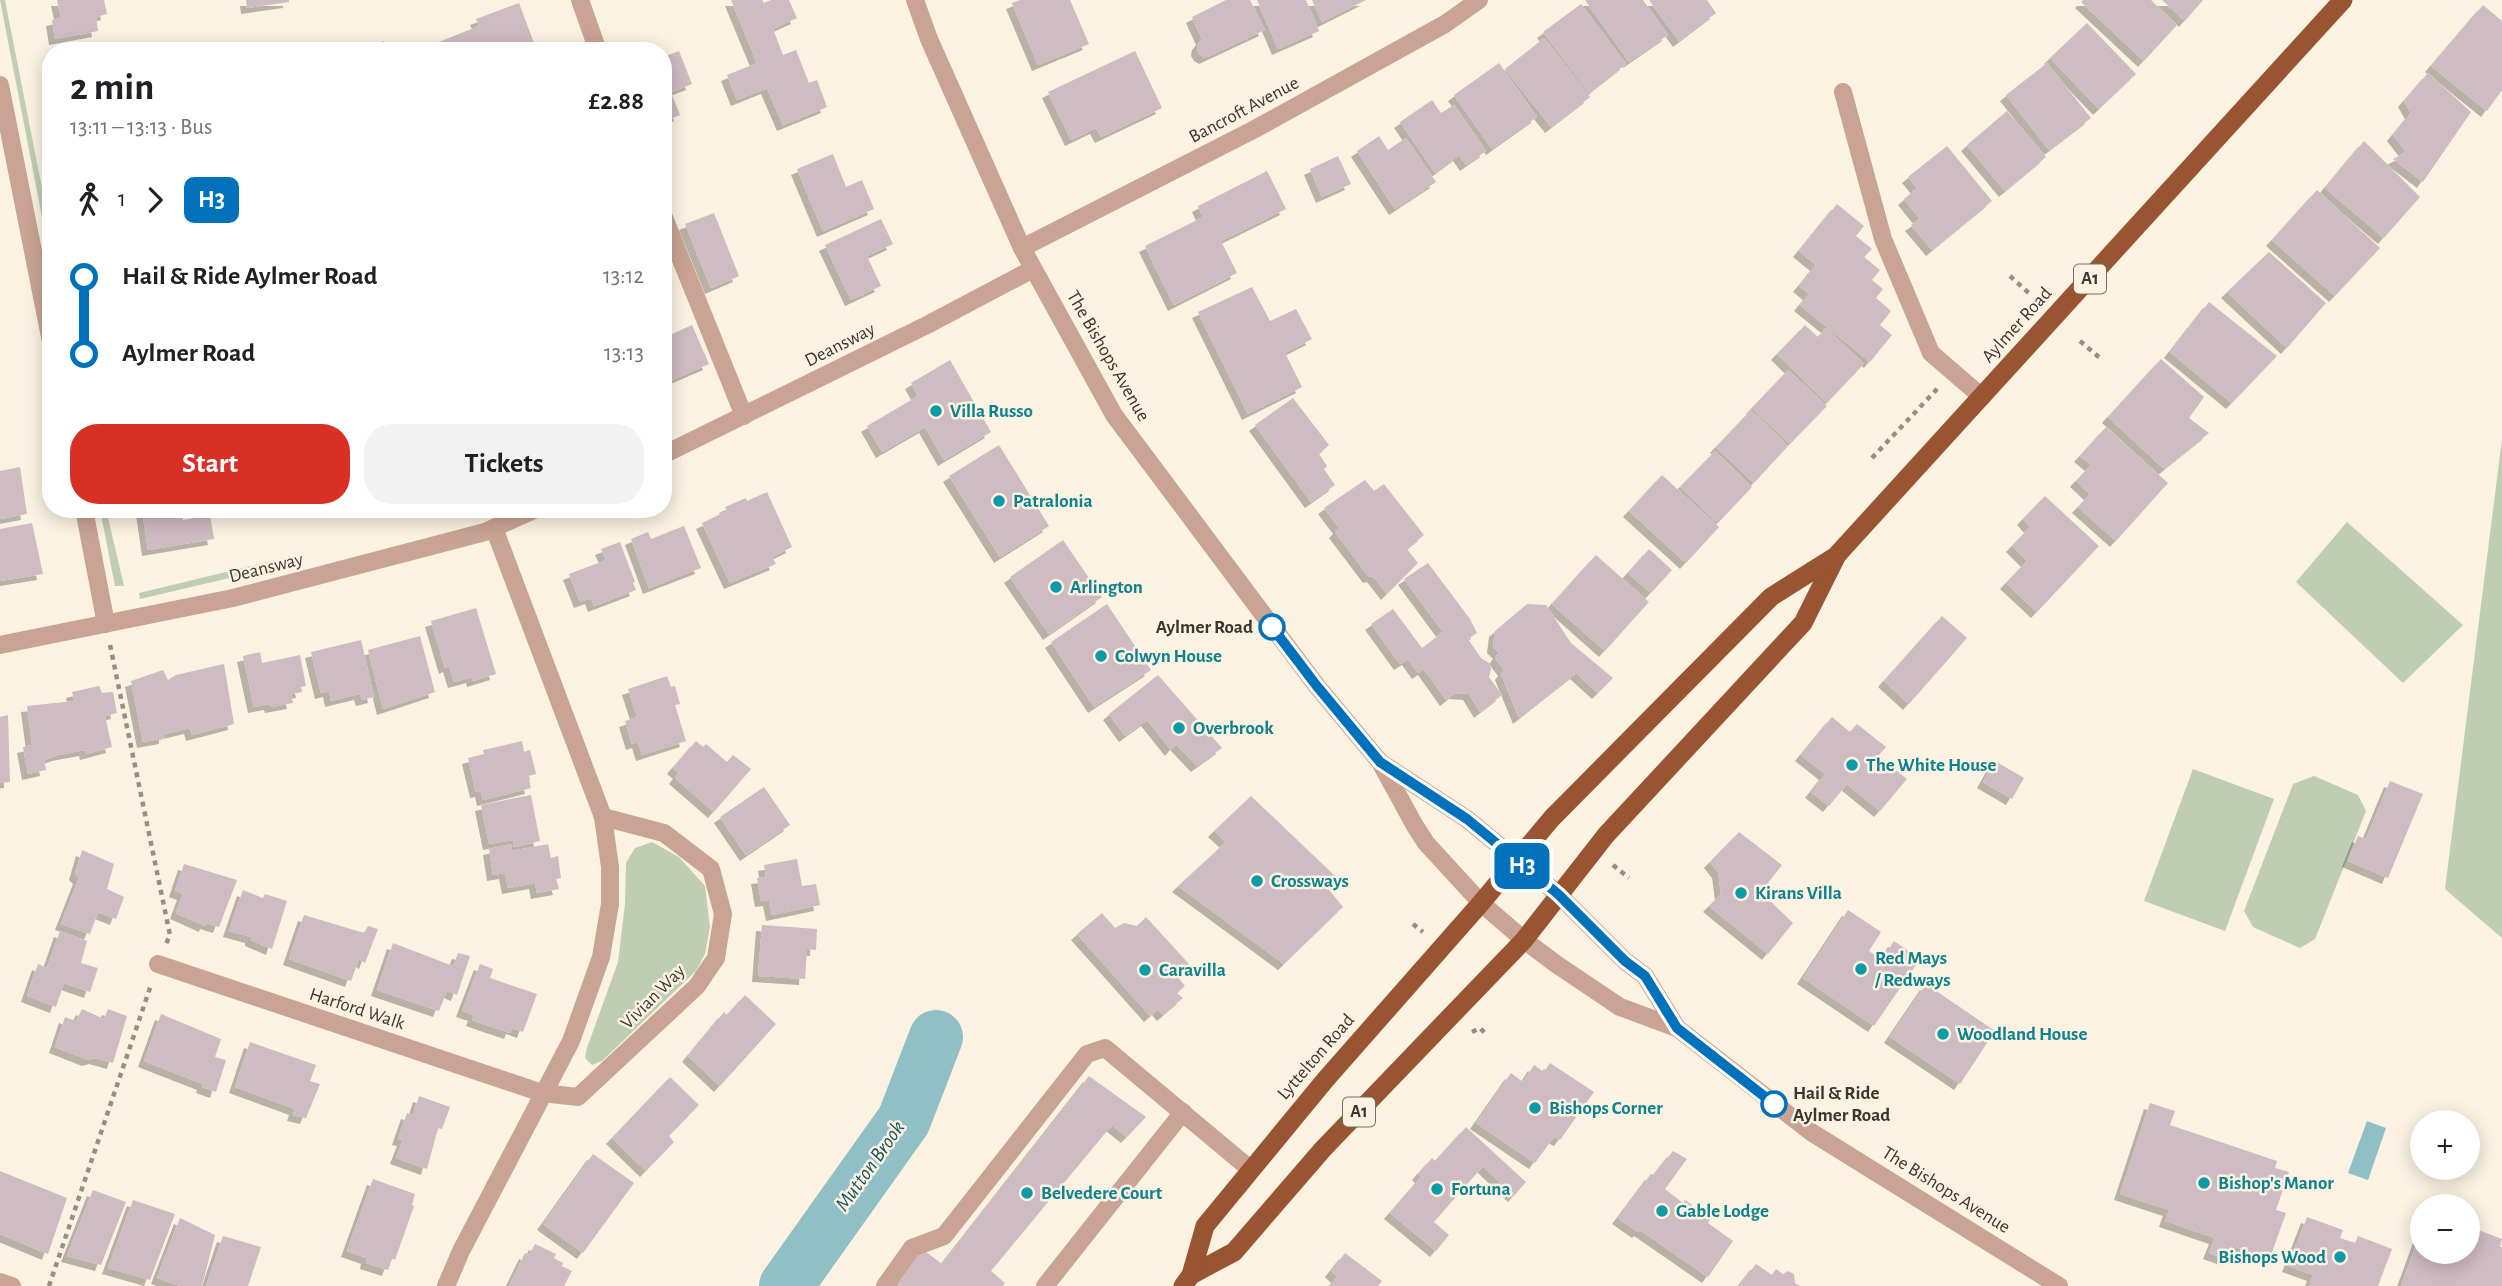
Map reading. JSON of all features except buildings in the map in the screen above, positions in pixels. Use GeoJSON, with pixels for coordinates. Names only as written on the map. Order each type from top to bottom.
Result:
{"type":"FeatureCollection","features":[{"type":"Feature","properties":{"kind":"highway","name":"Aylmer Road"},"geometry":{"type":"LineString","coordinates":[[1498,882],[1552,818],[1771,597],[1836,556],[2343,0]]}},
{"type":"Feature","properties":{"kind":"highway","name":"Aylmer Road"},"geometry":{"type":"LineString","coordinates":[[1541,918],[1606,835],[1803,623],[1836,556]]}},
{"type":"Feature","properties":{"kind":"highway","name":"Lyttelton Road"},"geometry":{"type":"LineString","coordinates":[[1187,1281],[1205,1226],[1250,1169],[1498,882]]}},
{"type":"Feature","properties":{"kind":"highway","name":"Lyttelton Road"},"geometry":{"type":"LineString","coordinates":[[1187,1281],[1234,1252],[1323,1149],[1524,940],[1541,918]]}},
{"type":"Feature","properties":{"kind":"street"},"geometry":{"type":"LineString","coordinates":[[580,0],[595,42]]}},
{"type":"Feature","properties":{"kind":"street","name":"The Bishops Avenue"},"geometry":{"type":"LineString","coordinates":[[915,0],[929,39],[1022,248],[1114,415],[1308,674],[1380,762],[1426,842],[1481,903],[1524,940],[1620,1007],[1677,1028],[1811,1132],[2059,1286]]}},
{"type":"Feature","properties":{"kind":"street","name":"Bancroft Avenue"},"geometry":{"type":"LineString","coordinates":[[1022,248],[1255,130],[1445,24],[1479,0]]}},
{"type":"Feature","properties":{"kind":"street"},"geometry":{"type":"LineString","coordinates":[[0,85],[42,297]]}},
{"type":"Feature","properties":{"kind":"street"},"geometry":{"type":"LineString","coordinates":[[1843,93],[1883,239],[1931,353],[1982,397]]}},
{"type":"Feature","properties":{"kind":"street"},"geometry":{"type":"LineString","coordinates":[[672,237],[744,416]]}},
{"type":"Feature","properties":{"kind":"street","name":"Deansway"},"geometry":{"type":"LineString","coordinates":[[672,451],[1033,269]]}},
{"type":"Feature","properties":{"kind":"street"},"geometry":{"type":"LineString","coordinates":[[86,518],[106,624]]}},
{"type":"Feature","properties":{"kind":"street","name":"Deansway"},"geometry":{"type":"LineString","coordinates":[[0,645],[246,595],[485,532],[516,518]]}},
{"type":"Feature","properties":{"kind":"street"},"geometry":{"type":"LineString","coordinates":[[446,1286],[461,1251],[571,1041],[601,957],[610,904],[610,867],[603,817],[494,528]]}},
{"type":"Feature","properties":{"kind":"street","name":"The Bishops Avenue"},"geometry":{"type":"LineString","coordinates":[[1380,762],[1467,819],[1558,894],[1625,961],[1645,976],[1677,1028]]}},
{"type":"Feature","properties":{"kind":"street","name":"Vivian Way"},"geometry":{"type":"LineString","coordinates":[[542,1093],[578,1097],[697,986],[716,958],[723,914],[711,869],[664,833],[603,817]]}},
{"type":"Feature","properties":{"kind":"street","name":"Harford Walk"},"geometry":{"type":"LineString","coordinates":[[158,964],[542,1093]]}},
{"type":"Feature","properties":{"kind":"street"},"geometry":{"type":"LineString","coordinates":[[885,1286],[912,1248],[944,1236],[1087,1054],[1105,1048],[1250,1169]]}},
{"type":"Feature","properties":{"kind":"street"},"geometry":{"type":"LineString","coordinates":[[1045,1286],[1183,1112]]}},
{"type":"Feature","properties":{"kind":"street"},"geometry":{"type":"LineString","coordinates":[[0,1282],[12,1286]]}},
{"type":"Feature","properties":{"kind":"path"},"geometry":{"type":"LineString","coordinates":[[2010,276],[2031,295]]}},
{"type":"Feature","properties":{"kind":"path"},"geometry":{"type":"LineString","coordinates":[[2080,341],[2101,359]]}},
{"type":"Feature","properties":{"kind":"path"},"geometry":{"type":"LineString","coordinates":[[1872,458],[1953,372]]}},
{"type":"Feature","properties":{"kind":"path"},"geometry":{"type":"LineString","coordinates":[[49,1286],[170,935],[106,624]]}},
{"type":"Feature","properties":{"kind":"path"},"geometry":{"type":"LineString","coordinates":[[1611,863],[1629,878]]}},
{"type":"Feature","properties":{"kind":"path"},"geometry":{"type":"LineString","coordinates":[[1413,923],[1425,933]]}},
{"type":"Feature","properties":{"kind":"green space"},"geometry":{"type":"Polygon","coordinates":[[[0,0],[5,0],[42,188],[42,217],[0,0]]]}},
{"type":"Feature","properties":{"kind":"green space"},"geometry":{"type":"Polygon","coordinates":[[[2502,439],[2502,938],[2445,889],[2502,439]]]}},
{"type":"Feature","properties":{"kind":"green space"},"geometry":{"type":"Polygon","coordinates":[[[102,518],[108,518],[124,586],[115,586],[102,518]]]}},
{"type":"Feature","properties":{"kind":"green space"},"geometry":{"type":"Polygon","coordinates":[[[2347,522],[2463,625],[2403,683],[2296,582],[2347,522]]]}},
{"type":"Feature","properties":{"kind":"green space"},"geometry":{"type":"Polygon","coordinates":[[[284,558],[285,565],[140,599],[139,593],[284,558]]]}},
{"type":"Feature","properties":{"kind":"green space"},"geometry":{"type":"Polygon","coordinates":[[[2193,769],[2274,799],[2225,931],[2144,901],[2193,769]]]}},
{"type":"Feature","properties":{"kind":"green space"},"geometry":{"type":"Polygon","coordinates":[[[2314,776],[2358,795],[2366,811],[2315,939],[2300,948],[2253,927],[2244,911],[2293,784],[2314,776]]]}},
{"type":"Feature","properties":{"kind":"green space"},"geometry":{"type":"Polygon","coordinates":[[[652,842],[679,857],[705,886],[710,927],[705,954],[696,971],[602,1061],[592,1065],[585,1058],[587,1048],[618,962],[625,904],[626,863],[635,848],[652,842]]]}},
{"type":"Feature","properties":{"kind":"water"},"geometry":{"type":"Polygon","coordinates":[[[2367,1121],[2386,1128],[2368,1180],[2348,1173],[2367,1121]]]}},
{"type":"Feature","properties":{"kind":"waterway","name":"Mutton Brook"},"geometry":{"type":"LineString","coordinates":[[786,1286],[904,1120],[936,1037]]}},
{"type":"Feature","properties":{"kind":"bus line","name":"H3"},"geometry":{"type":"LineString","coordinates":[[1272,627],[1380,762],[1467,819],[1558,894],[1625,961],[1645,976],[1677,1028],[1774,1104]]}},
{"type":"Feature","properties":{"kind":"place","name":"Villa Russo"},"geometry":{"type":"Point","coordinates":[936,411]}},
{"type":"Feature","properties":{"kind":"place","name":"Patralonia"},"geometry":{"type":"Point","coordinates":[999,501]}},
{"type":"Feature","properties":{"kind":"place","name":"Arlington"},"geometry":{"type":"Point","coordinates":[1056,587]}},
{"type":"Feature","properties":{"kind":"place","name":"Aylmer Road"},"geometry":{"type":"Point","coordinates":[1272,627]}},
{"type":"Feature","properties":{"kind":"place","name":"Colwyn House"},"geometry":{"type":"Point","coordinates":[1101,656]}},
{"type":"Feature","properties":{"kind":"place","name":"Overbrook"},"geometry":{"type":"Point","coordinates":[1179,728]}},
{"type":"Feature","properties":{"kind":"place","name":"The White House"},"geometry":{"type":"Point","coordinates":[1852,765]}},
{"type":"Feature","properties":{"kind":"place","name":"Crossways"},"geometry":{"type":"Point","coordinates":[1257,881]}},
{"type":"Feature","properties":{"kind":"place","name":"Kirans Villa"},"geometry":{"type":"Point","coordinates":[1741,893]}},
{"type":"Feature","properties":{"kind":"place","name":"Red Mays / Redways"},"geometry":{"type":"Point","coordinates":[1861,969]}},
{"type":"Feature","properties":{"kind":"place","name":"Caravilla"},"geometry":{"type":"Point","coordinates":[1145,970]}},
{"type":"Feature","properties":{"kind":"place","name":"Woodland House"},"geometry":{"type":"Point","coordinates":[1943,1034]}},
{"type":"Feature","properties":{"kind":"place","name":"Hail & Ride Aylmer Road"},"geometry":{"type":"Point","coordinates":[1774,1104]}},
{"type":"Feature","properties":{"kind":"place","name":"Bishops Corner"},"geometry":{"type":"Point","coordinates":[1535,1108]}},
{"type":"Feature","properties":{"kind":"place","name":"Bishop's Manor"},"geometry":{"type":"Point","coordinates":[2204,1183]}},
{"type":"Feature","properties":{"kind":"place","name":"Fortuna"},"geometry":{"type":"Point","coordinates":[1437,1189]}},
{"type":"Feature","properties":{"kind":"place","name":"Belvedere Court"},"geometry":{"type":"Point","coordinates":[1027,1193]}},
{"type":"Feature","properties":{"kind":"place","name":"Gable Lodge"},"geometry":{"type":"Point","coordinates":[1662,1211]}},
{"type":"Feature","properties":{"kind":"place","name":"Bishops Wood"},"geometry":{"type":"Point","coordinates":[2340,1257]}}]}
